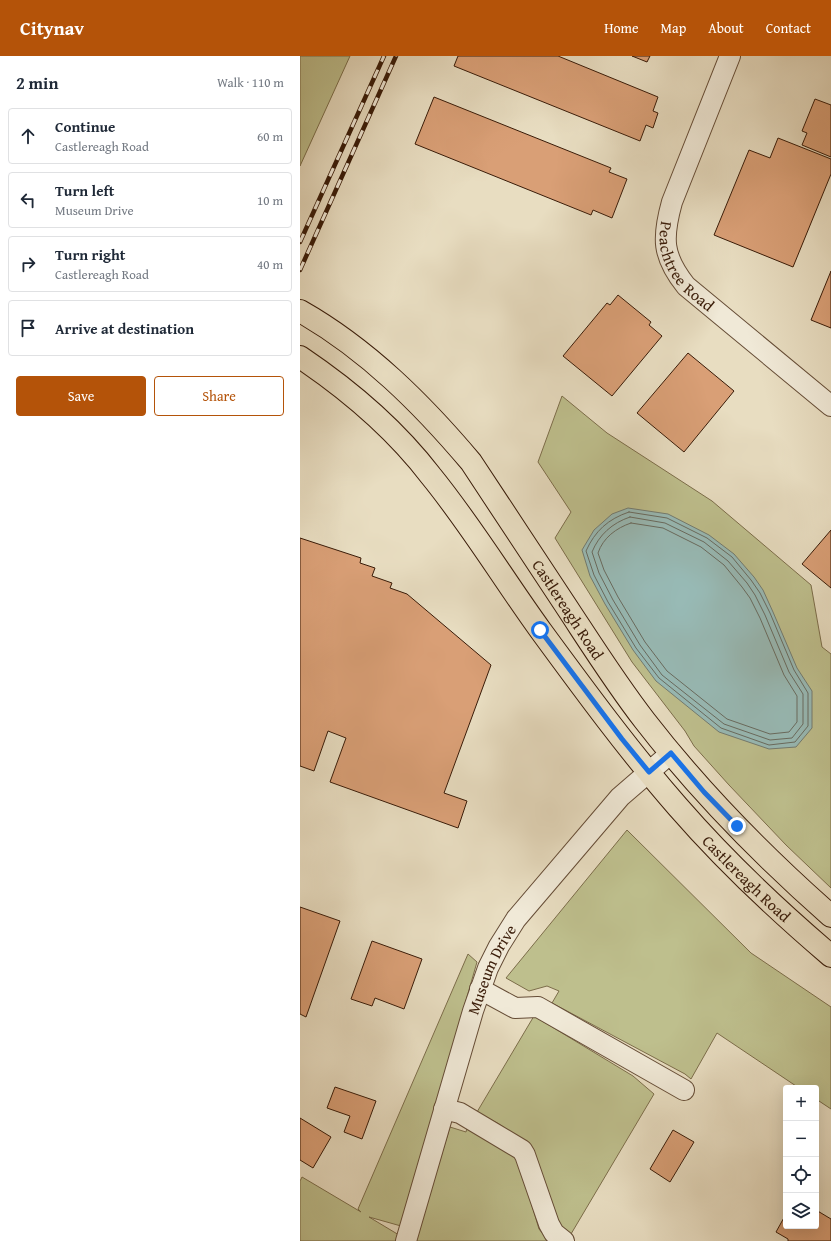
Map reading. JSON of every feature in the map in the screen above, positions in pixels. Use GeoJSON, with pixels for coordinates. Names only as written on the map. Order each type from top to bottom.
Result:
{"type":"FeatureCollection","features":[{"type":"Feature","properties":{"kind":"main road","name":"Castlereagh Road"},"geometry":{"type":"LineString","coordinates":[[300,311],[342,338],[381,368],[453,441],[471,462],[615,680],[646,722],[704,792],[796,885],[831,916]]}},
{"type":"Feature","properties":{"kind":"main road","name":"Castlereagh Road"},"geometry":{"type":"LineString","coordinates":[[300,357],[350,393],[404,444],[431,476],[540,630],[622,739],[649,772],[702,833],[747,880],[803,933],[831,956]]}},
{"type":"Feature","properties":{"kind":"street","name":"Peachtree Road"},"geometry":{"type":"LineString","coordinates":[[730,56],[672,202],[667,221],[666,241],[668,258],[675,272],[686,286],[831,406]]}},
{"type":"Feature","properties":{"kind":"street","name":"Museum Drive"},"geometry":{"type":"LineString","coordinates":[[407,1236],[480,989],[499,946],[513,923],[620,797],[671,753]]}},
{"type":"Feature","properties":{"kind":"street"},"geometry":{"type":"LineString","coordinates":[[480,989],[515,1008],[538,1007],[684,1090]]}},
{"type":"Feature","properties":{"kind":"street"},"geometry":{"type":"LineString","coordinates":[[444,1109],[460,1113],[522,1150],[549,1224],[554,1233],[564,1241]]}},
{"type":"Feature","properties":{"kind":"green space"},"geometry":{"type":"Polygon","coordinates":[[[300,56],[350,56],[300,166],[300,56]]]}},
{"type":"Feature","properties":{"kind":"green space"},"geometry":{"type":"Polygon","coordinates":[[[562,396],[607,433],[712,501],[811,585],[822,647],[831,654],[831,888],[786,845],[694,746],[685,731],[632,662],[555,538],[571,512],[538,462],[562,396]]]}},
{"type":"Feature","properties":{"kind":"green space"},"geometry":{"type":"Polygon","coordinates":[[[627,830],[751,953],[831,1007],[831,1109],[819,1101],[819,1085],[795,1085],[717,1033],[691,1079],[685,1074],[552,1003],[559,991],[547,986],[529,991],[506,978],[627,830]]]}},
{"type":"Feature","properties":{"kind":"green space"},"geometry":{"type":"Polygon","coordinates":[[[468,954],[477,962],[401,1226],[369,1217],[399,1235],[397,1241],[300,1241],[300,1181],[302,1177],[361,1212],[358,1209],[468,954]]]}},
{"type":"Feature","properties":{"kind":"green space"},"geometry":{"type":"Polygon","coordinates":[[[534,1016],[633,1076],[654,1094],[571,1234],[558,1223],[532,1147],[499,1124],[477,1112],[534,1016]]]}},
{"type":"Feature","properties":{"kind":"green space"},"geometry":{"type":"Polygon","coordinates":[[[450,1127],[466,1132],[467,1128],[516,1156],[539,1229],[550,1241],[415,1241],[450,1127]]]}},
{"type":"Feature","properties":{"kind":"water"},"geometry":{"type":"Polygon","coordinates":[[[628,508],[668,514],[709,535],[734,554],[754,577],[763,590],[797,668],[812,691],[812,728],[796,747],[769,749],[719,732],[656,681],[633,650],[590,576],[582,550],[594,530],[612,514],[628,508]]]}},
{"type":"Feature","properties":{"kind":"building"},"geometry":{"type":"Polygon","coordinates":[[[458,56],[558,56],[658,97],[653,111],[658,113],[653,128],[646,125],[640,141],[454,66],[458,56]]]}},
{"type":"Feature","properties":{"kind":"building"},"geometry":{"type":"Polygon","coordinates":[[[632,56],[650,56],[647,62],[632,56]]]}},
{"type":"Feature","properties":{"kind":"building"},"geometry":{"type":"Polygon","coordinates":[[[434,97],[611,168],[609,172],[627,179],[612,218],[593,210],[591,215],[415,144],[434,97]]]}},
{"type":"Feature","properties":{"kind":"building"},"geometry":{"type":"Polygon","coordinates":[[[815,99],[831,105],[831,157],[802,145],[807,133],[802,131],[815,99]]]}},
{"type":"Feature","properties":{"kind":"building"},"geometry":{"type":"Polygon","coordinates":[[[778,138],[831,159],[831,174],[793,267],[714,235],[749,150],[770,158],[778,138]]]}},
{"type":"Feature","properties":{"kind":"building"},"geometry":{"type":"Polygon","coordinates":[[[831,271],[831,328],[811,320],[831,271]]]}},
{"type":"Feature","properties":{"kind":"building"},"geometry":{"type":"Polygon","coordinates":[[[618,295],[651,322],[649,325],[662,336],[612,396],[563,356],[607,303],[610,305],[618,295]]]}},
{"type":"Feature","properties":{"kind":"building"},"geometry":{"type":"Polygon","coordinates":[[[688,353],[734,391],[684,452],[637,413],[688,353]]]}},
{"type":"Feature","properties":{"kind":"building"},"geometry":{"type":"Polygon","coordinates":[[[831,530],[831,588],[802,564],[831,530]]]}},
{"type":"Feature","properties":{"kind":"building"},"geometry":{"type":"Polygon","coordinates":[[[300,538],[361,558],[360,563],[375,568],[372,576],[392,583],[390,588],[407,594],[491,665],[444,793],[467,801],[458,828],[330,782],[346,738],[328,731],[314,771],[300,766],[300,538]]]}},
{"type":"Feature","properties":{"kind":"building"},"geometry":{"type":"Polygon","coordinates":[[[300,907],[340,921],[306,1017],[300,1014],[300,907]]]}},
{"type":"Feature","properties":{"kind":"building"},"geometry":{"type":"Polygon","coordinates":[[[372,941],[422,959],[404,1009],[375,998],[372,1006],[351,999],[372,941]]]}},
{"type":"Feature","properties":{"kind":"building"},"geometry":{"type":"Polygon","coordinates":[[[335,1087],[376,1101],[362,1139],[344,1132],[350,1116],[327,1108],[335,1087]]]}},
{"type":"Feature","properties":{"kind":"building"},"geometry":{"type":"Polygon","coordinates":[[[300,1118],[331,1137],[313,1168],[300,1160],[300,1118]]]}},
{"type":"Feature","properties":{"kind":"building"},"geometry":{"type":"Polygon","coordinates":[[[673,1130],[694,1142],[670,1182],[650,1169],[673,1130]]]}},
{"type":"Feature","properties":{"kind":"building"},"geometry":{"type":"Polygon","coordinates":[[[819,1212],[831,1219],[831,1241],[788,1241],[788,1239],[776,1232],[783,1219],[783,1229],[819,1229],[819,1212]]]}},
{"type":"Feature","properties":{"kind":"railway"},"geometry":{"type":"LineString","coordinates":[[300,242],[384,56]]}},
{"type":"Feature","properties":{"kind":"railway"},"geometry":{"type":"LineString","coordinates":[[300,270],[396,56]]}},
{"type":"Feature","properties":{"kind":"route"},"geometry":{"type":"LineString","coordinates":[[540,630],[622,739],[649,772],[671,753],[704,792],[737,826]]}}]}
